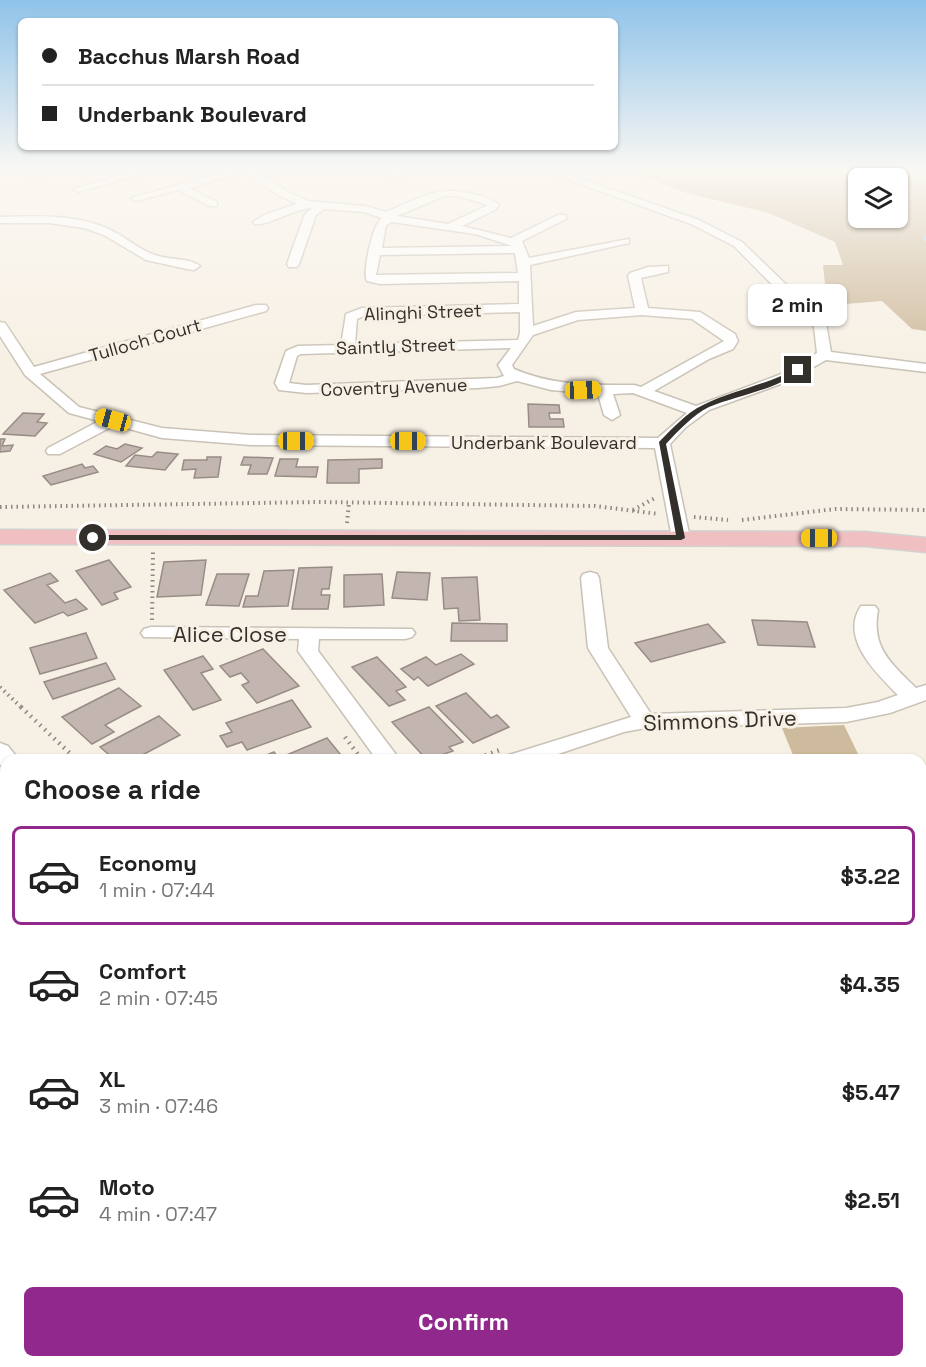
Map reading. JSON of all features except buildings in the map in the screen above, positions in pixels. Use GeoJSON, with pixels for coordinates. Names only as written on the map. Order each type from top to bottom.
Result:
{"type":"FeatureCollection","features":[{"type":"Feature","properties":{"kind":"main road"},"geometry":{"type":"LineString","coordinates":[[0,538],[679,527],[926,545]]}},
{"type":"Feature","properties":{"kind":"main road"},"geometry":{"type":"LineString","coordinates":[[865,539],[926,531]]}},
{"type":"Feature","properties":{"kind":"street"},"geometry":{"type":"LineString","coordinates":[[116,236],[137,251],[167,263],[195,266]]}},
{"type":"Feature","properties":{"kind":"street"},"geometry":{"type":"LineString","coordinates":[[292,264],[303,236]]}},
{"type":"Feature","properties":{"kind":"street"},"geometry":{"type":"LineString","coordinates":[[378,236],[371,278],[380,280],[524,277]]}},
{"type":"Feature","properties":{"kind":"street"},"geometry":{"type":"LineString","coordinates":[[483,236],[518,245]]}},
{"type":"Feature","properties":{"kind":"street"},"geometry":{"type":"LineString","coordinates":[[374,252],[518,245],[532,236]]}},
{"type":"Feature","properties":{"kind":"street"},"geometry":{"type":"LineString","coordinates":[[722,236],[738,244],[821,326],[824,355],[926,368]]}},
{"type":"Feature","properties":{"kind":"street"},"geometry":{"type":"LineString","coordinates":[[524,262],[539,261],[626,241]]}},
{"type":"Feature","properties":{"kind":"street"},"geometry":{"type":"LineString","coordinates":[[505,365],[524,338],[526,308],[524,262],[518,245]]}},
{"type":"Feature","properties":{"kind":"street"},"geometry":{"type":"LineString","coordinates":[[642,311],[634,276],[664,269]]}},
{"type":"Feature","properties":{"kind":"street","name":"Tulloch Court"},"geometry":{"type":"LineString","coordinates":[[30,372],[261,308]]}},
{"type":"Feature","properties":{"kind":"street","name":"Alinghi Street"},"geometry":{"type":"LineString","coordinates":[[348,348],[351,317],[362,312],[526,308]]}},
{"type":"Feature","properties":{"kind":"street"},"geometry":{"type":"LineString","coordinates":[[524,338],[576,316],[642,311],[695,315],[730,337],[731,341],[728,346],[704,356],[648,389]]}},
{"type":"Feature","properties":{"kind":"street","name":"Underbank Boulevard"},"geometry":{"type":"LineString","coordinates":[[0,326],[30,372],[74,410],[162,433],[251,440],[662,443],[701,409],[784,378],[824,355]]}},
{"type":"Feature","properties":{"kind":"street","name":"Saintly Street"},"geometry":{"type":"LineString","coordinates":[[284,372],[291,354],[298,350],[524,338]]}},
{"type":"Feature","properties":{"kind":"street"},"geometry":{"type":"LineString","coordinates":[[505,365],[508,372],[551,386],[574,389],[648,389],[701,409]]}},
{"type":"Feature","properties":{"kind":"street"},"geometry":{"type":"LineString","coordinates":[[505,365],[551,375],[565,381],[574,389]]}},
{"type":"Feature","properties":{"kind":"street","name":"Coventry Avenue"},"geometry":{"type":"LineString","coordinates":[[284,372],[282,383],[284,387],[306,389],[478,384],[499,382],[518,376]]}},
{"type":"Feature","properties":{"kind":"street"},"geometry":{"type":"LineString","coordinates":[[604,389],[612,415]]}},
{"type":"Feature","properties":{"kind":"street"},"geometry":{"type":"LineString","coordinates":[[54,452],[113,420]]}},
{"type":"Feature","properties":{"kind":"street","name":"Underbank Boulevard"},"geometry":{"type":"LineString","coordinates":[[662,443],[679,527]]}},
{"type":"Feature","properties":{"kind":"street"},"geometry":{"type":"LineString","coordinates":[[590,578],[598,648],[645,720]]}},
{"type":"Feature","properties":{"kind":"street"},"geometry":{"type":"LineString","coordinates":[[868,610],[865,630],[870,645],[884,666],[919,695]]}},
{"type":"Feature","properties":{"kind":"street","name":"Alice Close"},"geometry":{"type":"LineString","coordinates":[[152,633],[309,635],[405,633]]}},
{"type":"Feature","properties":{"kind":"street","name":"Alice Close"},"geometry":{"type":"LineString","coordinates":[[309,635],[308,651],[385,754]]}},
{"type":"Feature","properties":{"kind":"street","name":"Simmons Drive"},"geometry":{"type":"LineString","coordinates":[[535,754],[645,720],[846,715],[882,708],[919,695]]}},
{"type":"Feature","properties":{"kind":"path"},"geometry":{"type":"LineString","coordinates":[[632,510],[657,497]]}},
{"type":"Feature","properties":{"kind":"path"},"geometry":{"type":"LineString","coordinates":[[0,507],[320,502],[595,506],[632,510],[679,527],[815,511],[926,510]]}},
{"type":"Feature","properties":{"kind":"path"},"geometry":{"type":"LineString","coordinates":[[152,633],[153,551]]}},
{"type":"Feature","properties":{"kind":"path"},"geometry":{"type":"LineString","coordinates":[[0,687],[71,754]]}},
{"type":"Feature","properties":{"kind":"shaded area"},"geometry":{"type":"Polygon","coordinates":[[[821,236],[926,236],[926,331],[912,329],[882,301],[822,306],[811,295],[826,294],[823,265],[843,265],[835,242],[821,236]]]}},
{"type":"Feature","properties":{"kind":"shaded area"},"geometry":{"type":"Polygon","coordinates":[[[844,725],[858,754],[793,754],[782,728],[844,725]]]}},
{"type":"Feature","properties":{"kind":"route"},"geometry":{"type":"LineString","coordinates":[[93,538],[681,538],[662,443],[681,424],[704,407],[784,378],[798,370]]}}]}
